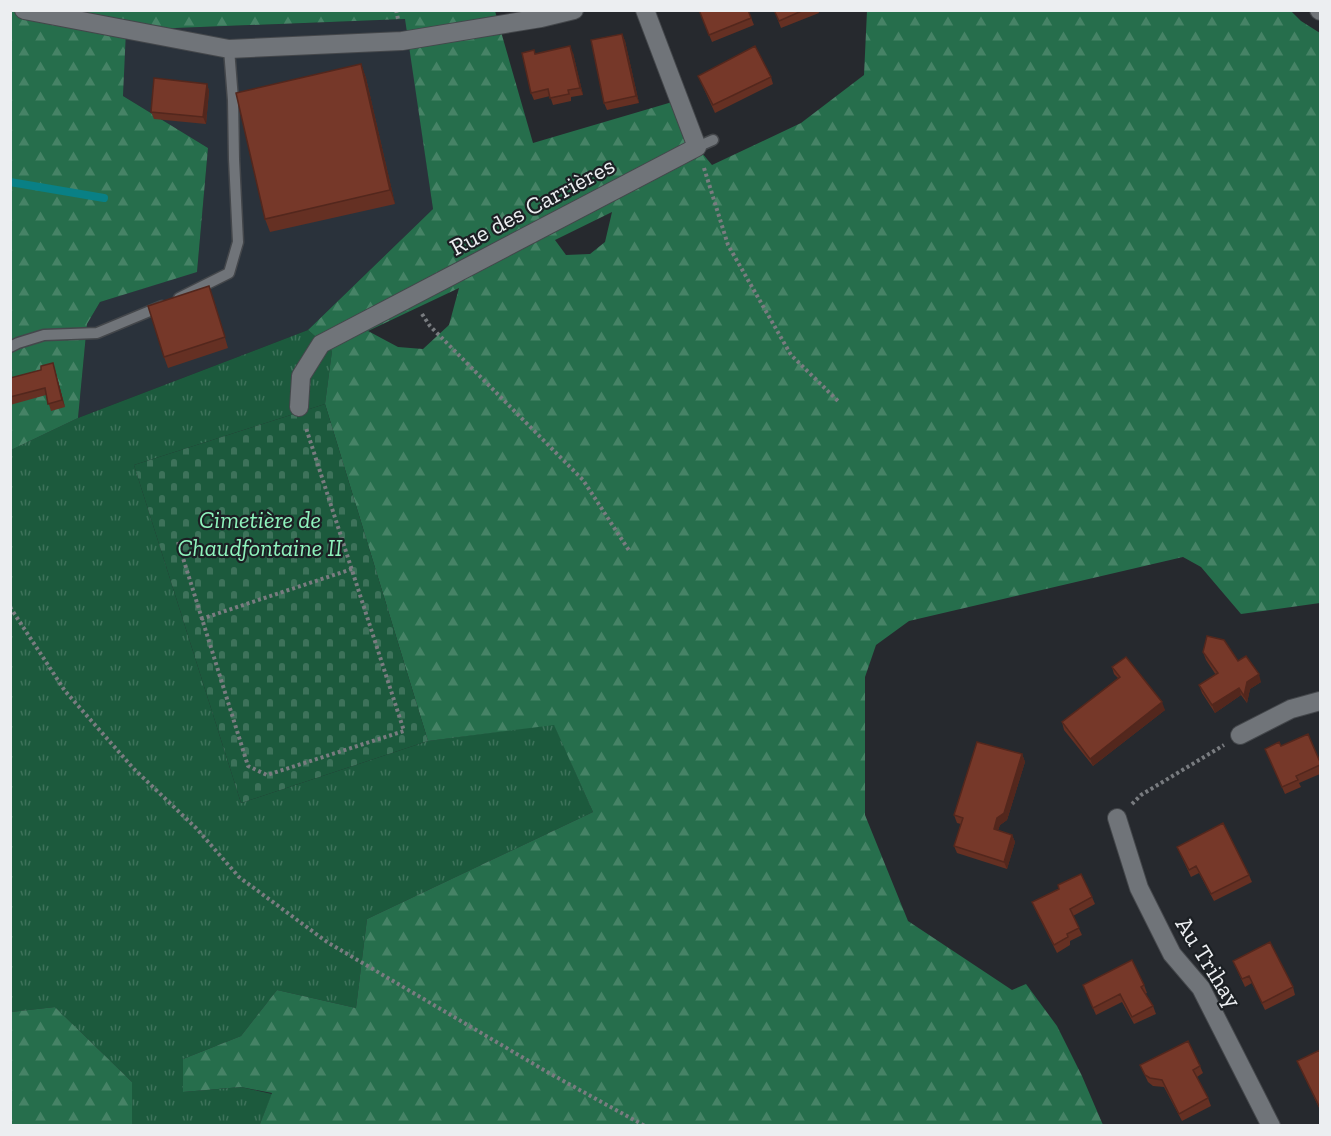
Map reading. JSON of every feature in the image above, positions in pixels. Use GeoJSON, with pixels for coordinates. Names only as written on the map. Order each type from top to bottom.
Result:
{"type":"FeatureCollection","features":[{"type":"Feature","properties":{"kind":"street"},"geometry":{"type":"LineString","coordinates":[[24,10],[229,49],[402,41],[541,18],[574,10]]}},
{"type":"Feature","properties":{"kind":"street"},"geometry":{"type":"LineString","coordinates":[[645,10],[705,143]]}},
{"type":"Feature","properties":{"kind":"street","name":"Rue des Carrières"},"geometry":{"type":"LineString","coordinates":[[300,407],[301,376],[321,344],[705,143]]}},
{"type":"Feature","properties":{"kind":"street"},"geometry":{"type":"LineString","coordinates":[[1240,735],[1291,709],[1320,700]]}},
{"type":"Feature","properties":{"kind":"street","name":"Au Trihay"},"geometry":{"type":"LineString","coordinates":[[1117,818],[1139,888],[1172,954],[1201,987],[1271,1125]]}},
{"type":"Feature","properties":{"kind":"lane"},"geometry":{"type":"LineString","coordinates":[[10,347],[44,335],[97,333],[170,302],[229,273],[238,242],[229,49]]}},
{"type":"Feature","properties":{"kind":"path"},"geometry":{"type":"LineString","coordinates":[[705,143],[728,245],[791,355],[840,403]]}},
{"type":"Feature","properties":{"kind":"path"},"geometry":{"type":"LineString","coordinates":[[410,297],[430,326],[583,480],[630,552]]}},
{"type":"Feature","properties":{"kind":"path"},"geometry":{"type":"LineString","coordinates":[[178,542],[248,766],[267,775],[404,731],[300,407]]}},
{"type":"Feature","properties":{"kind":"path"},"geometry":{"type":"LineString","coordinates":[[201,619],[352,570]]}},
{"type":"Feature","properties":{"kind":"path"},"geometry":{"type":"LineString","coordinates":[[10,607],[65,691],[133,768],[196,828],[239,877],[327,942],[549,1072],[645,1125]]}},
{"type":"Feature","properties":{"kind":"path"},"geometry":{"type":"LineString","coordinates":[[1117,818],[1141,795],[1240,735]]}},
{"type":"Feature","properties":{"kind":"shaded area"},"geometry":{"type":"Polygon","coordinates":[[[406,19],[433,209],[308,330],[78,418],[87,324],[100,302],[197,271],[208,148],[123,96],[125,30],[406,19]]]}},
{"type":"Feature","properties":{"kind":"green space"},"geometry":{"type":"Polygon","coordinates":[[[1290,10],[1301,21],[1320,33],[1320,603],[1241,614],[1201,567],[1183,557],[909,621],[876,645],[865,677],[865,815],[908,921],[1012,990],[1026,984],[1057,1026],[1103,1125],[258,1126],[272,1093],[241,1087],[183,1092],[183,1059],[241,1036],[277,990],[356,1008],[367,919],[593,812],[554,725],[428,741],[325,404],[332,351],[308,330],[433,209],[405,19],[126,30],[123,96],[208,148],[197,272],[100,302],[87,324],[78,418],[11,450],[11,11],[495,11],[533,143],[679,100],[697,147],[712,165],[801,123],[864,75],[867,11],[1290,10]],[[612,212],[555,240],[566,255],[590,254],[605,242],[612,212]],[[459,288],[368,331],[398,347],[423,349],[449,325],[459,288]]]}},
{"type":"Feature","properties":{"kind":"green space"},"geometry":{"type":"Polygon","coordinates":[[[308,330],[332,351],[325,404],[134,465],[241,803],[428,741],[554,724],[593,812],[367,919],[356,1008],[277,990],[241,1036],[183,1059],[183,1092],[241,1087],[272,1094],[260,1124],[132,1125],[132,1082],[55,1007],[11,1012],[11,450],[78,418],[308,330]]]}},
{"type":"Feature","properties":{"kind":"green space","name":"Cimetière de Chaudfontaine II"},"geometry":{"type":"Polygon","coordinates":[[[325,404],[428,741],[241,803],[134,465],[325,404]]]}},
{"type":"Feature","properties":{"kind":"green space"},"geometry":{"type":"Polygon","coordinates":[[[55,1007],[132,1082],[132,1125],[11,1125],[11,1012],[55,1007]]]}},
{"type":"Feature","properties":{"kind":"building"},"geometry":{"type":"Polygon","coordinates":[[[699,10],[748,10],[751,18],[709,35],[699,10]]]}},
{"type":"Feature","properties":{"kind":"building"},"geometry":{"type":"Polygon","coordinates":[[[774,10],[804,10],[779,21],[774,10]]]}},
{"type":"Feature","properties":{"kind":"building"},"geometry":{"type":"Polygon","coordinates":[[[622,34],[636,96],[604,103],[591,40],[622,34]]]}},
{"type":"Feature","properties":{"kind":"building"},"geometry":{"type":"Polygon","coordinates":[[[570,46],[580,88],[568,90],[569,94],[550,98],[548,89],[531,93],[522,53],[534,50],[535,54],[570,46]]]}},
{"type":"Feature","properties":{"kind":"building"},"geometry":{"type":"Polygon","coordinates":[[[755,46],[771,77],[713,105],[698,76],[755,46]]]}},
{"type":"Feature","properties":{"kind":"building"},"geometry":{"type":"Polygon","coordinates":[[[361,64],[390,190],[265,219],[236,93],[361,64]]]}},
{"type":"Feature","properties":{"kind":"building"},"geometry":{"type":"Polygon","coordinates":[[[154,78],[207,84],[203,117],[151,112],[154,78]]]}},
{"type":"Feature","properties":{"kind":"building"},"geometry":{"type":"Polygon","coordinates":[[[209,286],[225,337],[164,357],[148,306],[209,286]]]}},
{"type":"Feature","properties":{"kind":"building"},"geometry":{"type":"Polygon","coordinates":[[[53,363],[62,400],[48,404],[45,388],[10,397],[10,378],[41,370],[41,366],[53,363]]]}},
{"type":"Feature","properties":{"kind":"building"},"geometry":{"type":"Polygon","coordinates":[[[1207,636],[1224,640],[1238,661],[1246,656],[1259,674],[1247,682],[1244,696],[1239,688],[1212,705],[1199,685],[1218,673],[1203,652],[1207,636]]]}},
{"type":"Feature","properties":{"kind":"building"},"geometry":{"type":"Polygon","coordinates":[[[1126,657],[1162,702],[1090,759],[1062,722],[1120,677],[1112,667],[1126,657]]]}},
{"type":"Feature","properties":{"kind":"building"},"geometry":{"type":"Polygon","coordinates":[[[1308,734],[1320,765],[1296,776],[1298,780],[1282,787],[1265,749],[1279,742],[1281,746],[1308,734]]]}},
{"type":"Feature","properties":{"kind":"building"},"geometry":{"type":"Polygon","coordinates":[[[977,742],[1022,754],[1004,813],[997,818],[994,829],[1012,835],[1004,862],[954,846],[963,818],[954,815],[977,742]]]}},
{"type":"Feature","properties":{"kind":"building"},"geometry":{"type":"Polygon","coordinates":[[[1223,823],[1249,875],[1211,894],[1196,866],[1189,870],[1177,847],[1223,823]]]}},
{"type":"Feature","properties":{"kind":"building"},"geometry":{"type":"Polygon","coordinates":[[[1081,874],[1092,897],[1070,909],[1079,928],[1054,945],[1032,902],[1059,889],[1058,885],[1081,874]]]}},
{"type":"Feature","properties":{"kind":"building"},"geometry":{"type":"Polygon","coordinates":[[[1270,942],[1293,987],[1262,1003],[1249,976],[1242,979],[1233,961],[1270,942]]]}},
{"type":"Feature","properties":{"kind":"building"},"geometry":{"type":"Polygon","coordinates":[[[1132,960],[1144,985],[1141,987],[1153,1006],[1132,1017],[1120,994],[1093,1008],[1083,985],[1132,960]]]}},
{"type":"Feature","properties":{"kind":"building"},"geometry":{"type":"Polygon","coordinates":[[[1188,1041],[1200,1066],[1193,1070],[1208,1098],[1179,1114],[1162,1080],[1145,1075],[1140,1065],[1188,1041]]]}},
{"type":"Feature","properties":{"kind":"building"},"geometry":{"type":"Polygon","coordinates":[[[1320,1050],[1320,1108],[1297,1061],[1320,1050]]]}},
{"type":"Feature","properties":{"kind":"waterway"},"geometry":{"type":"LineString","coordinates":[[10,182],[104,198]]}}]}
